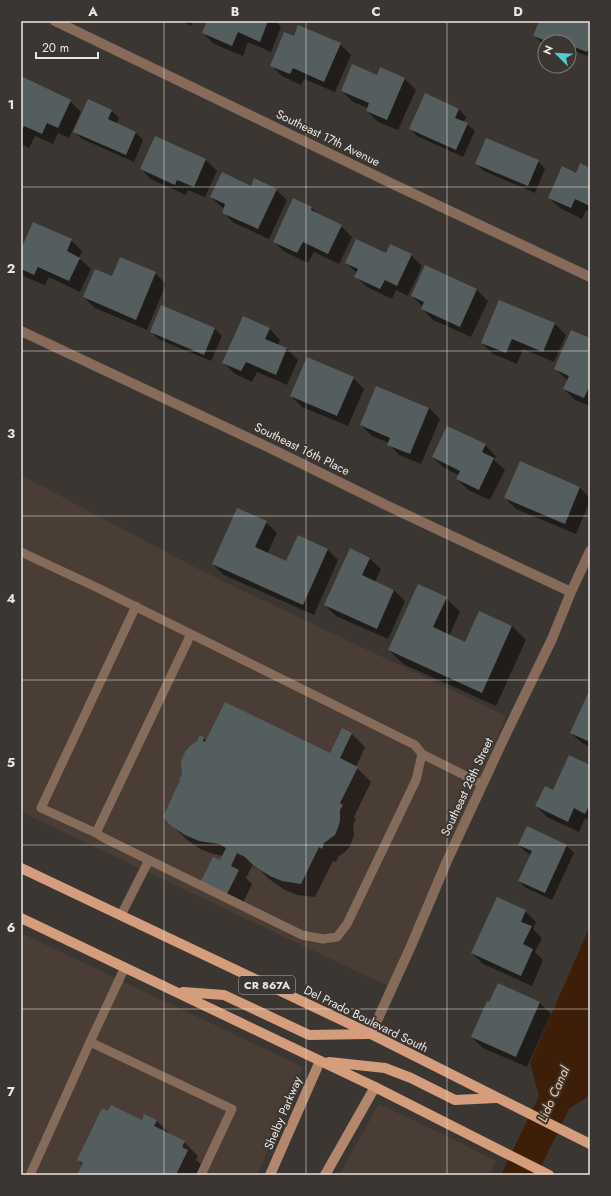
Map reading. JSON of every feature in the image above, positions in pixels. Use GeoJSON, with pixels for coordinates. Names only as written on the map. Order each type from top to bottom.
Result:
{"type":"FeatureCollection","features":[{"type":"Feature","properties":{"kind":"main road","name":"Del Prado Boulevard South"},"geometry":{"type":"LineString","coordinates":[[21,868],[371,1034],[588,1143]]}},
{"type":"Feature","properties":{"kind":"main road"},"geometry":{"type":"LineString","coordinates":[[21,918],[320,1060],[549,1175]]}},
{"type":"Feature","properties":{"kind":"main road"},"geometry":{"type":"LineString","coordinates":[[177,992],[224,995],[309,1035],[371,1034]]}},
{"type":"Feature","properties":{"kind":"main road"},"geometry":{"type":"LineString","coordinates":[[320,1060],[385,1068],[411,1078],[455,1100],[498,1098]]}},
{"type":"Feature","properties":{"kind":"street","name":"Southeast 17th Avenue"},"geometry":{"type":"LineString","coordinates":[[55,21],[397,186],[590,277]]}},
{"type":"Feature","properties":{"kind":"street","name":"Southeast 16th Place"},"geometry":{"type":"LineString","coordinates":[[22,333],[274,450],[390,507],[571,592]]}},
{"type":"Feature","properties":{"kind":"street","name":"Southeast 28th Street"},"geometry":{"type":"LineString","coordinates":[[371,1034],[411,946],[447,861],[482,784],[552,639],[571,592],[590,552]]}},
{"type":"Feature","properties":{"kind":"street","name":"Shelby Parkway"},"geometry":{"type":"LineString","coordinates":[[270,1175],[320,1060]]}},
{"type":"Feature","properties":{"kind":"street"},"geometry":{"type":"LineString","coordinates":[[325,1175],[375,1087]]}},
{"type":"Feature","properties":{"kind":"lane"},"geometry":{"type":"LineString","coordinates":[[21,552],[136,606],[415,745],[422,754],[482,784]]}},
{"type":"Feature","properties":{"kind":"lane"},"geometry":{"type":"LineString","coordinates":[[136,606],[41,808],[96,833],[302,935],[322,939],[337,937],[347,924],[416,780],[422,754]]}},
{"type":"Feature","properties":{"kind":"lane"},"geometry":{"type":"LineString","coordinates":[[96,833],[191,634]]}},
{"type":"Feature","properties":{"kind":"lane"},"geometry":{"type":"LineString","coordinates":[[121,915],[149,860]]}},
{"type":"Feature","properties":{"kind":"lane"},"geometry":{"type":"LineString","coordinates":[[30,1175],[125,967]]}},
{"type":"Feature","properties":{"kind":"lane"},"geometry":{"type":"LineString","coordinates":[[90,1042],[232,1109],[201,1175]]}},
{"type":"Feature","properties":{"kind":"shaded area"},"geometry":{"type":"Polygon","coordinates":[[[21,475],[200,570],[506,716],[394,989],[21,812],[21,475]]]}},
{"type":"Feature","properties":{"kind":"shaded area"},"geometry":{"type":"Polygon","coordinates":[[[21,933],[303,1067],[257,1175],[21,1175],[21,933]]]}},
{"type":"Feature","properties":{"kind":"shaded area"},"geometry":{"type":"Polygon","coordinates":[[[379,1104],[496,1161],[490,1174],[339,1175],[379,1104]]]}},
{"type":"Feature","properties":{"kind":"water","name":"Lido Canal"},"geometry":{"type":"Polygon","coordinates":[[[590,926],[590,1095],[569,1109],[537,1175],[501,1175],[539,1096],[530,1063],[590,926]]]}},
{"type":"Feature","properties":{"kind":"building"},"geometry":{"type":"Polygon","coordinates":[[[207,21],[268,21],[260,42],[238,32],[232,46],[202,33],[207,21]]]}},
{"type":"Feature","properties":{"kind":"building"},"geometry":{"type":"Polygon","coordinates":[[[539,21],[590,21],[590,45],[587,52],[577,48],[577,34],[537,34],[537,38],[533,36],[539,21]]]}},
{"type":"Feature","properties":{"kind":"building"},"geometry":{"type":"Polygon","coordinates":[[[298,25],[341,43],[324,82],[293,68],[290,74],[270,66],[284,32],[294,36],[298,25]]]}},
{"type":"Feature","properties":{"kind":"building"},"geometry":{"type":"Polygon","coordinates":[[[352,64],[377,75],[380,67],[405,78],[387,120],[366,111],[369,103],[341,91],[352,64]]]}},
{"type":"Feature","properties":{"kind":"building"},"geometry":{"type":"Polygon","coordinates":[[[21,76],[71,100],[58,128],[47,123],[42,134],[24,126],[21,132],[21,76]]]}},
{"type":"Feature","properties":{"kind":"building"},"geometry":{"type":"Polygon","coordinates":[[[425,93],[459,109],[455,118],[468,123],[456,150],[409,129],[425,93]]]}},
{"type":"Feature","properties":{"kind":"building"},"geometry":{"type":"Polygon","coordinates":[[[88,99],[112,110],[108,119],[136,132],[126,155],[73,132],[88,99]]]}},
{"type":"Feature","properties":{"kind":"building"},"geometry":{"type":"Polygon","coordinates":[[[155,136],[206,159],[194,187],[177,180],[175,185],[140,169],[155,136]]]}},
{"type":"Feature","properties":{"kind":"building"},"geometry":{"type":"Polygon","coordinates":[[[486,138],[539,160],[528,186],[475,164],[486,138]]]}},
{"type":"Feature","properties":{"kind":"building"},"geometry":{"type":"Polygon","coordinates":[[[580,163],[590,168],[590,206],[575,199],[571,208],[548,198],[562,166],[576,173],[580,163]]]}},
{"type":"Feature","properties":{"kind":"building"},"geometry":{"type":"Polygon","coordinates":[[[222,172],[251,186],[254,178],[277,189],[258,229],[222,213],[225,204],[210,197],[222,172]]]}},
{"type":"Feature","properties":{"kind":"building"},"geometry":{"type":"Polygon","coordinates":[[[293,198],[312,207],[311,210],[342,225],[328,254],[303,242],[297,253],[273,242],[293,198]]]}},
{"type":"Feature","properties":{"kind":"building"},"geometry":{"type":"Polygon","coordinates":[[[33,222],[72,239],[67,251],[80,258],[69,281],[38,267],[34,275],[21,269],[21,249],[33,222]]]}},
{"type":"Feature","properties":{"kind":"building"},"geometry":{"type":"Polygon","coordinates":[[[356,239],[386,253],[390,244],[412,254],[397,286],[385,280],[380,289],[354,277],[358,269],[345,263],[356,239]]]}},
{"type":"Feature","properties":{"kind":"building"},"geometry":{"type":"Polygon","coordinates":[[[120,257],[156,272],[136,320],[83,297],[95,269],[112,276],[120,257]]]}},
{"type":"Feature","properties":{"kind":"building"},"geometry":{"type":"Polygon","coordinates":[[[425,265],[477,289],[460,327],[421,309],[424,302],[411,296],[425,265]]]}},
{"type":"Feature","properties":{"kind":"building"},"geometry":{"type":"Polygon","coordinates":[[[499,300],[555,323],[543,352],[512,339],[506,353],[481,343],[499,300]]]}},
{"type":"Feature","properties":{"kind":"building"},"geometry":{"type":"Polygon","coordinates":[[[161,305],[215,328],[204,355],[150,332],[161,305]]]}},
{"type":"Feature","properties":{"kind":"building"},"geometry":{"type":"Polygon","coordinates":[[[243,316],[270,328],[265,339],[287,348],[276,375],[246,362],[241,371],[222,363],[243,316]]]}},
{"type":"Feature","properties":{"kind":"building"},"geometry":{"type":"Polygon","coordinates":[[[571,330],[590,338],[590,385],[584,398],[563,389],[569,376],[554,369],[571,330]]]}},
{"type":"Feature","properties":{"kind":"building"},"geometry":{"type":"Polygon","coordinates":[[[307,357],[354,377],[337,416],[290,396],[307,357]]]}},
{"type":"Feature","properties":{"kind":"building"},"geometry":{"type":"Polygon","coordinates":[[[376,386],[429,408],[410,454],[387,445],[390,438],[360,425],[376,386]]]}},
{"type":"Feature","properties":{"kind":"building"},"geometry":{"type":"Polygon","coordinates":[[[447,426],[486,444],[482,452],[494,458],[479,490],[456,479],[460,471],[432,457],[447,426]]]}},
{"type":"Feature","properties":{"kind":"building"},"geometry":{"type":"Polygon","coordinates":[[[520,461],[580,487],[565,524],[504,498],[520,461]]]}},
{"type":"Feature","properties":{"kind":"building"},"geometry":{"type":"Polygon","coordinates":[[[237,508],[267,521],[255,547],[286,561],[298,535],[328,549],[303,605],[212,564],[237,508]]]}},
{"type":"Feature","properties":{"kind":"building"},"geometry":{"type":"Polygon","coordinates":[[[350,548],[370,558],[362,575],[394,590],[377,629],[324,605],[350,548]]]}},
{"type":"Feature","properties":{"kind":"building"},"geometry":{"type":"Polygon","coordinates":[[[418,584],[447,597],[433,627],[465,642],[479,611],[512,626],[482,693],[388,650],[418,584]]]}},
{"type":"Feature","properties":{"kind":"building"},"geometry":{"type":"Polygon","coordinates":[[[590,689],[590,742],[570,733],[590,689]]]}},
{"type":"Feature","properties":{"kind":"building"},"geometry":{"type":"Polygon","coordinates":[[[225,702],[330,753],[342,728],[352,733],[340,758],[358,767],[340,803],[343,805],[340,810],[339,825],[335,835],[324,843],[322,849],[319,847],[301,884],[282,881],[270,876],[254,866],[245,857],[237,853],[231,866],[239,870],[226,896],[200,883],[213,857],[220,860],[226,848],[219,844],[199,841],[185,835],[170,825],[163,817],[180,780],[182,774],[181,761],[185,752],[197,741],[200,735],[204,737],[203,741],[205,742],[225,702]]]}},
{"type":"Feature","properties":{"kind":"building"},"geometry":{"type":"Polygon","coordinates":[[[569,755],[590,765],[590,804],[585,814],[574,808],[568,822],[535,806],[545,786],[553,790],[569,755]]]}},
{"type":"Feature","properties":{"kind":"building"},"geometry":{"type":"Polygon","coordinates":[[[527,826],[567,845],[545,893],[518,881],[532,851],[518,845],[527,826]]]}},
{"type":"Feature","properties":{"kind":"building"},"geometry":{"type":"Polygon","coordinates":[[[497,897],[526,910],[521,922],[532,926],[523,944],[533,949],[521,976],[471,953],[497,897]]]}},
{"type":"Feature","properties":{"kind":"building"},"geometry":{"type":"Polygon","coordinates":[[[498,983],[540,1002],[516,1057],[471,1037],[487,1001],[489,1002],[498,983]]]}},
{"type":"Feature","properties":{"kind":"building"},"geometry":{"type":"Polygon","coordinates":[[[111,1105],[142,1120],[144,1114],[157,1120],[154,1126],[185,1141],[182,1147],[188,1150],[176,1175],[77,1175],[83,1163],[77,1160],[102,1108],[108,1111],[111,1105]]]}}]}
